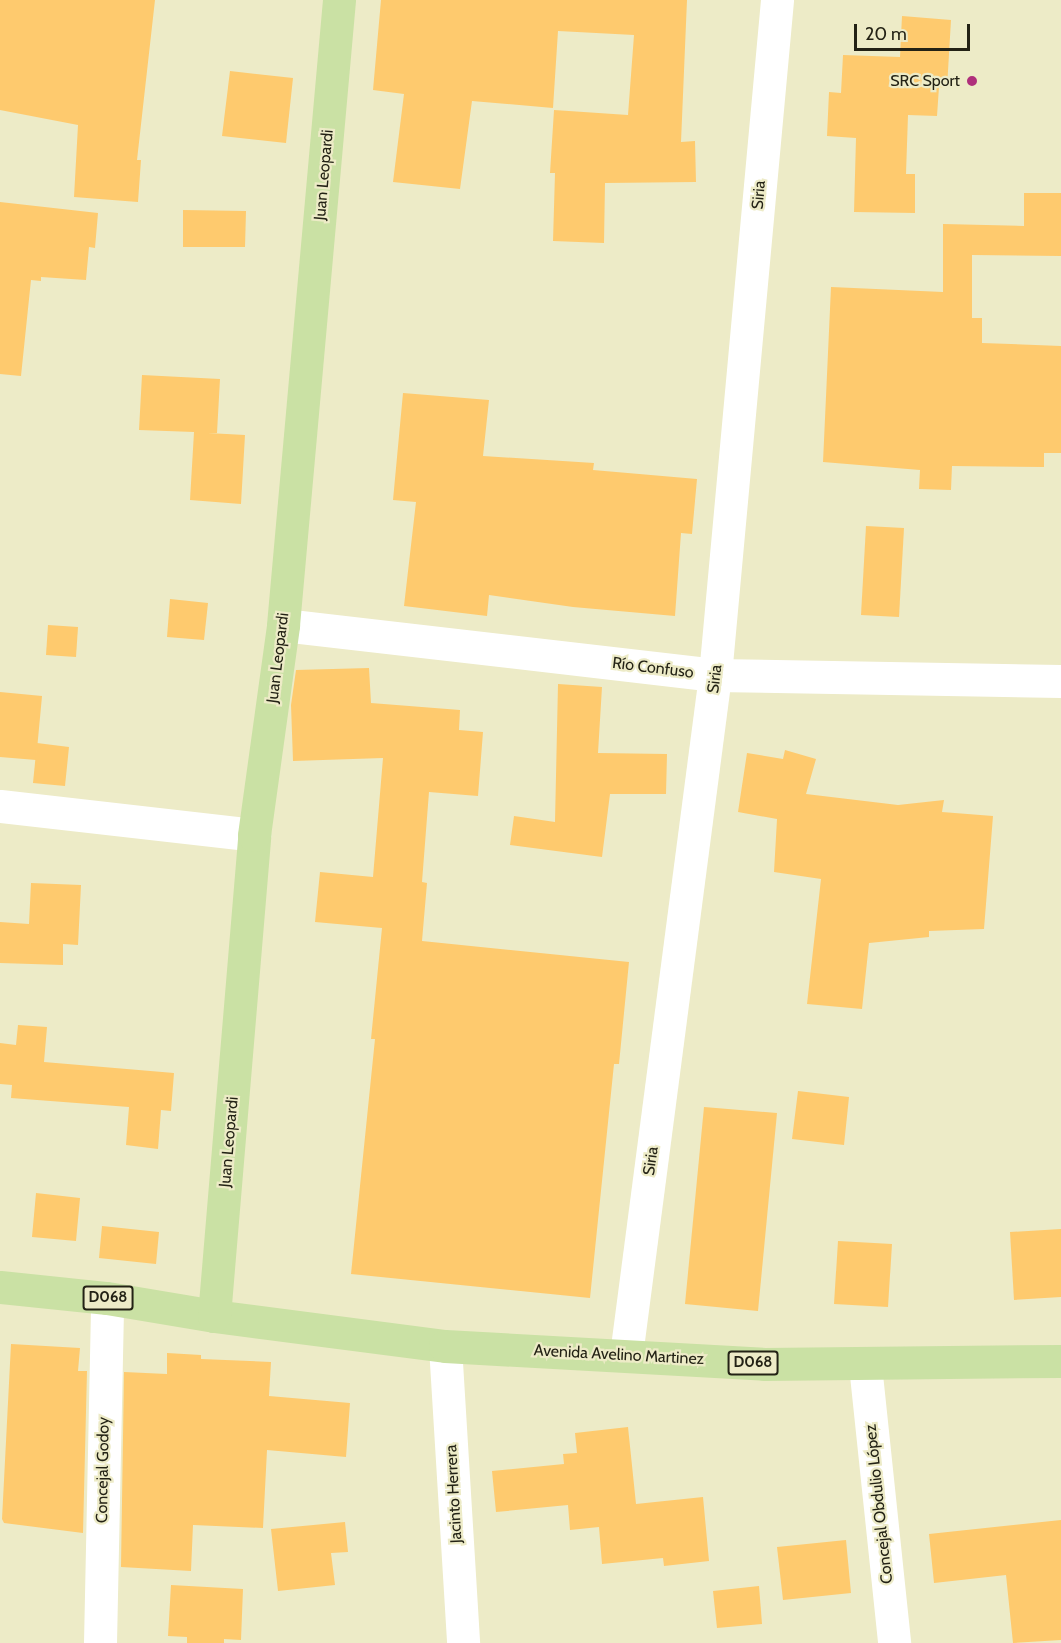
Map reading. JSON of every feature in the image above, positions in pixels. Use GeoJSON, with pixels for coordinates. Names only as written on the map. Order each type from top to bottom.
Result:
{"type":"FeatureCollection","features":[{"type":"Feature","properties":{"kind":"main road","name":"Juan Leopardi"},"geometry":{"type":"LineString","coordinates":[[214,1316],[254,835],[283,625],[339,0]]}},
{"type":"Feature","properties":{"kind":"main road","name":"D068"},"geometry":{"type":"LineString","coordinates":[[0,1287],[107,1298],[214,1316]]}},
{"type":"Feature","properties":{"kind":"main road","name":"Avenida Avelino Martinez"},"geometry":{"type":"LineString","coordinates":[[214,1316],[445,1346],[764,1364],[865,1365],[1061,1361]]}},
{"type":"Feature","properties":{"kind":"street","name":"Siria"},"geometry":{"type":"LineString","coordinates":[[626,1355],[715,675],[777,0]]}},
{"type":"Feature","properties":{"kind":"street","name":"Río Confuso"},"geometry":{"type":"LineString","coordinates":[[283,625],[715,675],[1061,681]]}},
{"type":"Feature","properties":{"kind":"street"},"geometry":{"type":"LineString","coordinates":[[0,806],[254,835]]}},
{"type":"Feature","properties":{"kind":"street","name":"Concejal Godoy"},"geometry":{"type":"LineString","coordinates":[[100,1643],[107,1298]]}},
{"type":"Feature","properties":{"kind":"street","name":"Jacinto Herrera"},"geometry":{"type":"LineString","coordinates":[[445,1346],[464,1643]]}},
{"type":"Feature","properties":{"kind":"street","name":"Concejal Obdulio López"},"geometry":{"type":"LineString","coordinates":[[865,1365],[894,1643]]}},
{"type":"Feature","properties":{"kind":"building"},"geometry":{"type":"Polygon","coordinates":[[[0,0],[155,0],[137,160],[141,160],[138,202],[74,197],[78,125],[0,110],[0,0]]]}},
{"type":"Feature","properties":{"kind":"building"},"geometry":{"type":"Polygon","coordinates":[[[381,0],[687,0],[681,142],[695,141],[696,182],[605,183],[604,243],[553,241],[555,173],[550,173],[554,110],[628,115],[634,35],[558,31],[553,108],[472,101],[460,189],[393,182],[404,94],[373,90],[381,0]]]}},
{"type":"Feature","properties":{"kind":"building"},"geometry":{"type":"Polygon","coordinates":[[[902,16],[951,20],[947,88],[939,87],[937,116],[908,115],[906,174],[915,174],[915,213],[854,212],[856,138],[827,136],[829,92],[841,93],[843,55],[900,57],[902,16]]]}},
{"type":"Feature","properties":{"kind":"building"},"geometry":{"type":"Polygon","coordinates":[[[230,71],[293,78],[286,143],[222,136],[230,71]]]}},
{"type":"Feature","properties":{"kind":"building"},"geometry":{"type":"Polygon","coordinates":[[[1024,193],[1061,193],[1061,256],[972,255],[972,318],[982,318],[982,343],[1061,346],[1061,453],[1044,453],[1044,467],[952,466],[951,490],[919,489],[920,470],[823,462],[831,287],[943,292],[943,224],[1024,226],[1024,193]]]}},
{"type":"Feature","properties":{"kind":"building"},"geometry":{"type":"Polygon","coordinates":[[[0,202],[98,213],[95,248],[89,247],[86,280],[41,277],[41,281],[31,280],[21,376],[0,374],[0,202]]]}},
{"type":"Feature","properties":{"kind":"building"},"geometry":{"type":"Polygon","coordinates":[[[183,210],[246,211],[245,247],[183,247],[183,210]]]}},
{"type":"Feature","properties":{"kind":"building"},"geometry":{"type":"Polygon","coordinates":[[[142,375],[220,379],[217,433],[208,433],[245,435],[241,504],[190,500],[194,432],[139,430],[142,375]]]}},
{"type":"Feature","properties":{"kind":"building"},"geometry":{"type":"Polygon","coordinates":[[[403,393],[489,400],[483,456],[594,463],[593,470],[697,479],[692,534],[681,533],[675,616],[573,607],[489,595],[487,616],[404,606],[416,502],[393,500],[403,393]]]}},
{"type":"Feature","properties":{"kind":"building"},"geometry":{"type":"Polygon","coordinates":[[[866,526],[904,528],[899,617],[861,615],[866,526]]]}},
{"type":"Feature","properties":{"kind":"building"},"geometry":{"type":"Polygon","coordinates":[[[170,599],[208,603],[204,640],[167,637],[170,599]]]}},
{"type":"Feature","properties":{"kind":"building"},"geometry":{"type":"Polygon","coordinates":[[[48,625],[78,627],[76,657],[46,655],[48,625]]]}},
{"type":"Feature","properties":{"kind":"building"},"geometry":{"type":"Polygon","coordinates":[[[369,668],[371,703],[460,710],[459,730],[483,732],[478,796],[429,792],[422,882],[427,883],[422,941],[629,962],[619,1064],[614,1064],[590,1298],[351,1274],[375,1039],[371,1039],[382,928],[315,922],[320,872],[373,877],[383,758],[293,761],[291,705],[296,670],[369,668]]]}},
{"type":"Feature","properties":{"kind":"building"},"geometry":{"type":"Polygon","coordinates":[[[558,684],[602,687],[598,753],[667,754],[666,794],[610,794],[602,857],[510,845],[514,816],[555,822],[558,684]]]}},
{"type":"Feature","properties":{"kind":"building"},"geometry":{"type":"Polygon","coordinates":[[[0,692],[42,696],[36,760],[0,757],[0,692]]]}},
{"type":"Feature","properties":{"kind":"building"},"geometry":{"type":"Polygon","coordinates":[[[37,743],[69,747],[65,786],[33,783],[37,743]]]}},
{"type":"Feature","properties":{"kind":"building"},"geometry":{"type":"Polygon","coordinates":[[[785,750],[816,759],[806,794],[898,805],[944,800],[942,812],[993,816],[984,929],[929,931],[929,937],[869,943],[862,1009],[807,1004],[821,879],[774,872],[777,819],[738,812],[747,753],[783,759],[785,750]]]}},
{"type":"Feature","properties":{"kind":"building"},"geometry":{"type":"Polygon","coordinates":[[[31,883],[81,885],[78,945],[63,944],[63,965],[0,963],[0,922],[29,924],[31,883]]]}},
{"type":"Feature","properties":{"kind":"building"},"geometry":{"type":"Polygon","coordinates":[[[18,1025],[47,1027],[44,1062],[174,1073],[171,1111],[161,1110],[158,1149],[126,1145],[129,1107],[11,1098],[12,1085],[0,1084],[0,1043],[16,1045],[18,1025]]]}},
{"type":"Feature","properties":{"kind":"building"},"geometry":{"type":"Polygon","coordinates":[[[798,1091],[849,1097],[844,1145],[792,1139],[798,1091]]]}},
{"type":"Feature","properties":{"kind":"building"},"geometry":{"type":"Polygon","coordinates":[[[704,1107],[777,1113],[758,1311],[685,1304],[704,1107]]]}},
{"type":"Feature","properties":{"kind":"building"},"geometry":{"type":"Polygon","coordinates":[[[36,1193],[80,1198],[76,1241],[32,1237],[36,1193]]]}},
{"type":"Feature","properties":{"kind":"building"},"geometry":{"type":"Polygon","coordinates":[[[102,1226],[159,1232],[156,1264],[99,1258],[102,1226]]]}},
{"type":"Feature","properties":{"kind":"building"},"geometry":{"type":"Polygon","coordinates":[[[1061,1229],[1061,1297],[1014,1300],[1010,1232],[1061,1229]]]}},
{"type":"Feature","properties":{"kind":"building"},"geometry":{"type":"Polygon","coordinates":[[[838,1241],[892,1244],[888,1307],[834,1304],[838,1241]]]}},
{"type":"Feature","properties":{"kind":"building"},"geometry":{"type":"Polygon","coordinates":[[[11,1344],[80,1348],[78,1371],[87,1371],[83,1533],[4,1523],[2,1519],[11,1344]]]}},
{"type":"Feature","properties":{"kind":"building"},"geometry":{"type":"Polygon","coordinates":[[[167,1353],[201,1355],[201,1359],[271,1362],[269,1396],[350,1403],[346,1457],[267,1450],[263,1528],[193,1525],[191,1571],[121,1567],[124,1372],[167,1374],[167,1353]]]}},
{"type":"Feature","properties":{"kind":"building"},"geometry":{"type":"Polygon","coordinates":[[[628,1427],[636,1504],[703,1497],[709,1561],[664,1566],[663,1558],[602,1564],[599,1527],[570,1530],[568,1505],[496,1512],[492,1471],[564,1464],[563,1454],[577,1453],[575,1433],[628,1427]]]}},
{"type":"Feature","properties":{"kind":"building"},"geometry":{"type":"Polygon","coordinates":[[[1061,1520],[1061,1640],[1013,1643],[1006,1575],[934,1583],[929,1534],[1061,1520]]]}},
{"type":"Feature","properties":{"kind":"building"},"geometry":{"type":"Polygon","coordinates":[[[345,1522],[348,1552],[331,1553],[335,1585],[278,1591],[271,1529],[345,1522]]]}},
{"type":"Feature","properties":{"kind":"building"},"geometry":{"type":"Polygon","coordinates":[[[846,1540],[851,1593],[783,1600],[777,1547],[846,1540]]]}},
{"type":"Feature","properties":{"kind":"building"},"geometry":{"type":"Polygon","coordinates":[[[171,1585],[243,1589],[241,1640],[224,1639],[224,1643],[187,1643],[187,1637],[168,1636],[171,1585]]]}},
{"type":"Feature","properties":{"kind":"building"},"geometry":{"type":"Polygon","coordinates":[[[759,1586],[762,1624],[717,1628],[713,1591],[759,1586]]]}},
{"type":"Feature","properties":{"kind":"place","name":"SRC Sport"},"geometry":{"type":"Point","coordinates":[972,81]}}]}
